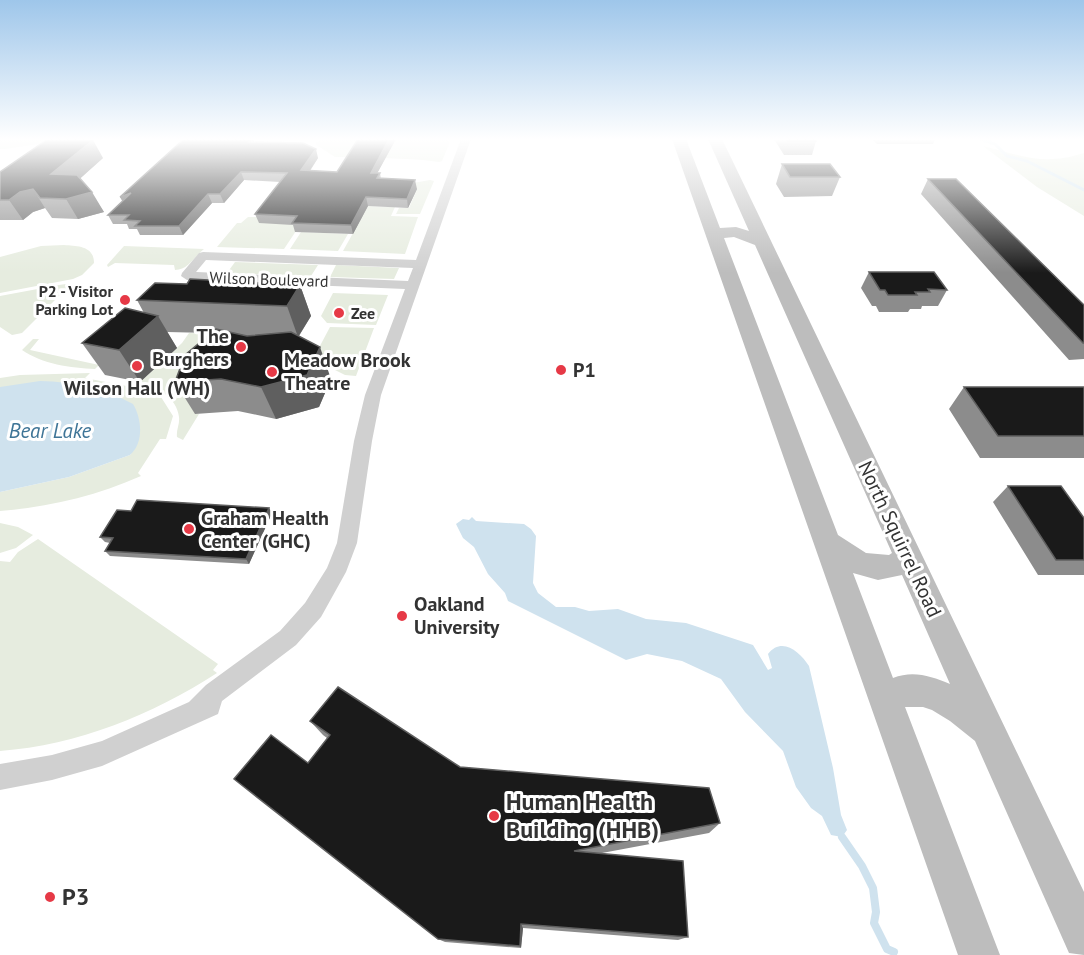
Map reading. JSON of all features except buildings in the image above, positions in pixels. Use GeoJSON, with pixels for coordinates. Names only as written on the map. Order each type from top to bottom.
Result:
{"type":"FeatureCollection","features":[{"type":"Feature","properties":{"kind":"main road"},"geometry":{"type":"LineString","coordinates":[[695,184],[979,955]]}},
{"type":"Feature","properties":{"kind":"main road","name":"North Squirrel Road"},"geometry":{"type":"LineString","coordinates":[[736,184],[1084,938]]}},
{"type":"Feature","properties":{"kind":"main road"},"geometry":{"type":"LineString","coordinates":[[702,202],[726,210],[747,208]]}},
{"type":"Feature","properties":{"kind":"main road"},"geometry":{"type":"LineString","coordinates":[[714,234],[736,232],[763,242]]}},
{"type":"Feature","properties":{"kind":"main road"},"geometry":{"type":"LineString","coordinates":[[827,542],[838,553],[866,566],[892,567],[902,563],[909,556]]}},
{"type":"Feature","properties":{"kind":"main road"},"geometry":{"type":"LineString","coordinates":[[885,700],[894,693],[906,690],[937,695],[972,715],[990,736]]}},
{"type":"Feature","properties":{"kind":"street"},"geometry":{"type":"LineString","coordinates":[[0,777],[51,768],[108,751],[166,726],[198,709],[219,704],[251,682],[277,659],[288,638],[325,593],[347,543],[363,441],[373,395],[450,184]]}},
{"type":"Feature","properties":{"kind":"street","name":"Wilson Boulevard"},"geometry":{"type":"LineString","coordinates":[[413,285],[187,276],[203,256],[420,264]]}},
{"type":"Feature","properties":{"kind":"shaded area"},"geometry":{"type":"Polygon","coordinates":[[[413,184],[433,184],[420,214],[396,214],[399,208],[409,208],[417,189],[413,184]]]}},
{"type":"Feature","properties":{"kind":"shaded area"},"geometry":{"type":"Polygon","coordinates":[[[1032,184],[1084,184],[1084,216],[1032,184]]]}},
{"type":"Feature","properties":{"kind":"shaded area"},"geometry":{"type":"Polygon","coordinates":[[[368,206],[395,207],[391,216],[418,217],[405,254],[343,251],[368,206]]]}},
{"type":"Feature","properties":{"kind":"shaded area"},"geometry":{"type":"Polygon","coordinates":[[[248,217],[300,225],[284,249],[217,247],[237,223],[241,223],[248,217]]]}},
{"type":"Feature","properties":{"kind":"shaded area"},"geometry":{"type":"Polygon","coordinates":[[[301,232],[348,234],[338,251],[290,249],[301,232]]]}},
{"type":"Feature","properties":{"kind":"shaded area"},"geometry":{"type":"Polygon","coordinates":[[[64,245],[88,250],[94,263],[82,275],[73,279],[0,293],[0,257],[41,246],[64,245]]]}},
{"type":"Feature","properties":{"kind":"shaded area"},"geometry":{"type":"Polygon","coordinates":[[[124,246],[204,249],[187,265],[175,270],[174,265],[115,263],[108,267],[107,265],[124,246]]]}},
{"type":"Feature","properties":{"kind":"shaded area"},"geometry":{"type":"Polygon","coordinates":[[[235,262],[318,265],[311,276],[227,273],[235,262]]]}},
{"type":"Feature","properties":{"kind":"shaded area"},"geometry":{"type":"Polygon","coordinates":[[[336,265],[399,268],[394,279],[330,277],[336,265]]]}},
{"type":"Feature","properties":{"kind":"shaded area"},"geometry":{"type":"Polygon","coordinates":[[[66,284],[69,286],[22,333],[12,335],[0,327],[0,296],[66,284]]]}},
{"type":"Feature","properties":{"kind":"shaded area"},"geometry":{"type":"Polygon","coordinates":[[[333,293],[388,295],[376,325],[327,323],[321,316],[333,293]]]}},
{"type":"Feature","properties":{"kind":"shaded area"},"geometry":{"type":"Polygon","coordinates":[[[330,327],[374,328],[356,376],[345,375],[313,359],[330,327]]]}},
{"type":"Feature","properties":{"kind":"shaded area"},"geometry":{"type":"Polygon","coordinates":[[[189,333],[276,336],[195,414],[199,414],[183,440],[177,437],[179,417],[174,404],[153,386],[140,382],[182,343],[189,333]]]}},
{"type":"Feature","properties":{"kind":"shaded area"},"geometry":{"type":"Polygon","coordinates":[[[33,339],[39,339],[30,350],[99,365],[95,369],[76,368],[38,359],[22,350],[33,339]]]}},
{"type":"Feature","properties":{"kind":"shaded area"},"geometry":{"type":"Polygon","coordinates":[[[90,373],[85,378],[153,391],[161,397],[173,416],[166,439],[160,439],[138,473],[141,476],[72,499],[36,507],[0,511],[0,492],[69,477],[130,455],[135,448],[116,395],[83,386],[0,387],[0,378],[20,375],[90,373]]]}},
{"type":"Feature","properties":{"kind":"shaded area"},"geometry":{"type":"Polygon","coordinates":[[[0,523],[18,527],[33,535],[16,548],[0,553],[0,523]]]}},
{"type":"Feature","properties":{"kind":"shaded area"},"geometry":{"type":"Polygon","coordinates":[[[38,539],[218,664],[213,670],[217,673],[167,702],[113,726],[58,742],[0,751],[0,561],[10,562],[18,552],[38,539]]]}},
{"type":"Feature","properties":{"kind":"water","name":"Bear Lake"},"geometry":{"type":"Polygon","coordinates":[[[40,381],[88,387],[133,404],[140,424],[138,444],[130,455],[69,477],[0,492],[0,387],[40,381]]]}},
{"type":"Feature","properties":{"kind":"water"},"geometry":{"type":"Polygon","coordinates":[[[472,517],[476,521],[524,524],[531,529],[536,536],[533,583],[538,593],[556,607],[575,607],[589,611],[618,609],[646,619],[686,623],[753,645],[768,670],[772,668],[768,654],[773,649],[785,646],[796,651],[809,666],[833,768],[841,815],[847,830],[842,837],[831,835],[822,816],[811,808],[796,787],[783,751],[745,712],[721,679],[682,661],[647,654],[626,660],[508,601],[505,593],[488,574],[474,547],[463,538],[456,524],[472,517]]]}},
{"type":"Feature","properties":{"kind":"waterway"},"geometry":{"type":"LineString","coordinates":[[1071,184],[1084,190]]}},
{"type":"Feature","properties":{"kind":"waterway"},"geometry":{"type":"LineString","coordinates":[[842,837],[862,866],[873,888],[876,912],[874,923],[887,949],[894,952]]}},
{"type":"Feature","properties":{"kind":"place","name":"P2 - Visitor Parking Lot"},"geometry":{"type":"Point","coordinates":[125,300]}},
{"type":"Feature","properties":{"kind":"place","name":"Zee"},"geometry":{"type":"Point","coordinates":[339,313]}},
{"type":"Feature","properties":{"kind":"place","name":"The Burghers"},"geometry":{"type":"Point","coordinates":[241,347]}},
{"type":"Feature","properties":{"kind":"place","name":"Wilson Hall (WH)"},"geometry":{"type":"Point","coordinates":[137,366]}},
{"type":"Feature","properties":{"kind":"place","name":"P1"},"geometry":{"type":"Point","coordinates":[561,370]}},
{"type":"Feature","properties":{"kind":"place","name":"Meadow Brook Theatre"},"geometry":{"type":"Point","coordinates":[272,372]}},
{"type":"Feature","properties":{"kind":"place","name":"Graham Health Center (GHC)"},"geometry":{"type":"Point","coordinates":[189,529]}},
{"type":"Feature","properties":{"kind":"place","name":"Oakland University"},"geometry":{"type":"Point","coordinates":[402,616]}},
{"type":"Feature","properties":{"kind":"place","name":"Human Health Building (HHB)"},"geometry":{"type":"Point","coordinates":[494,816]}},
{"type":"Feature","properties":{"kind":"place","name":"P3"},"geometry":{"type":"Point","coordinates":[50,897]}}]}
